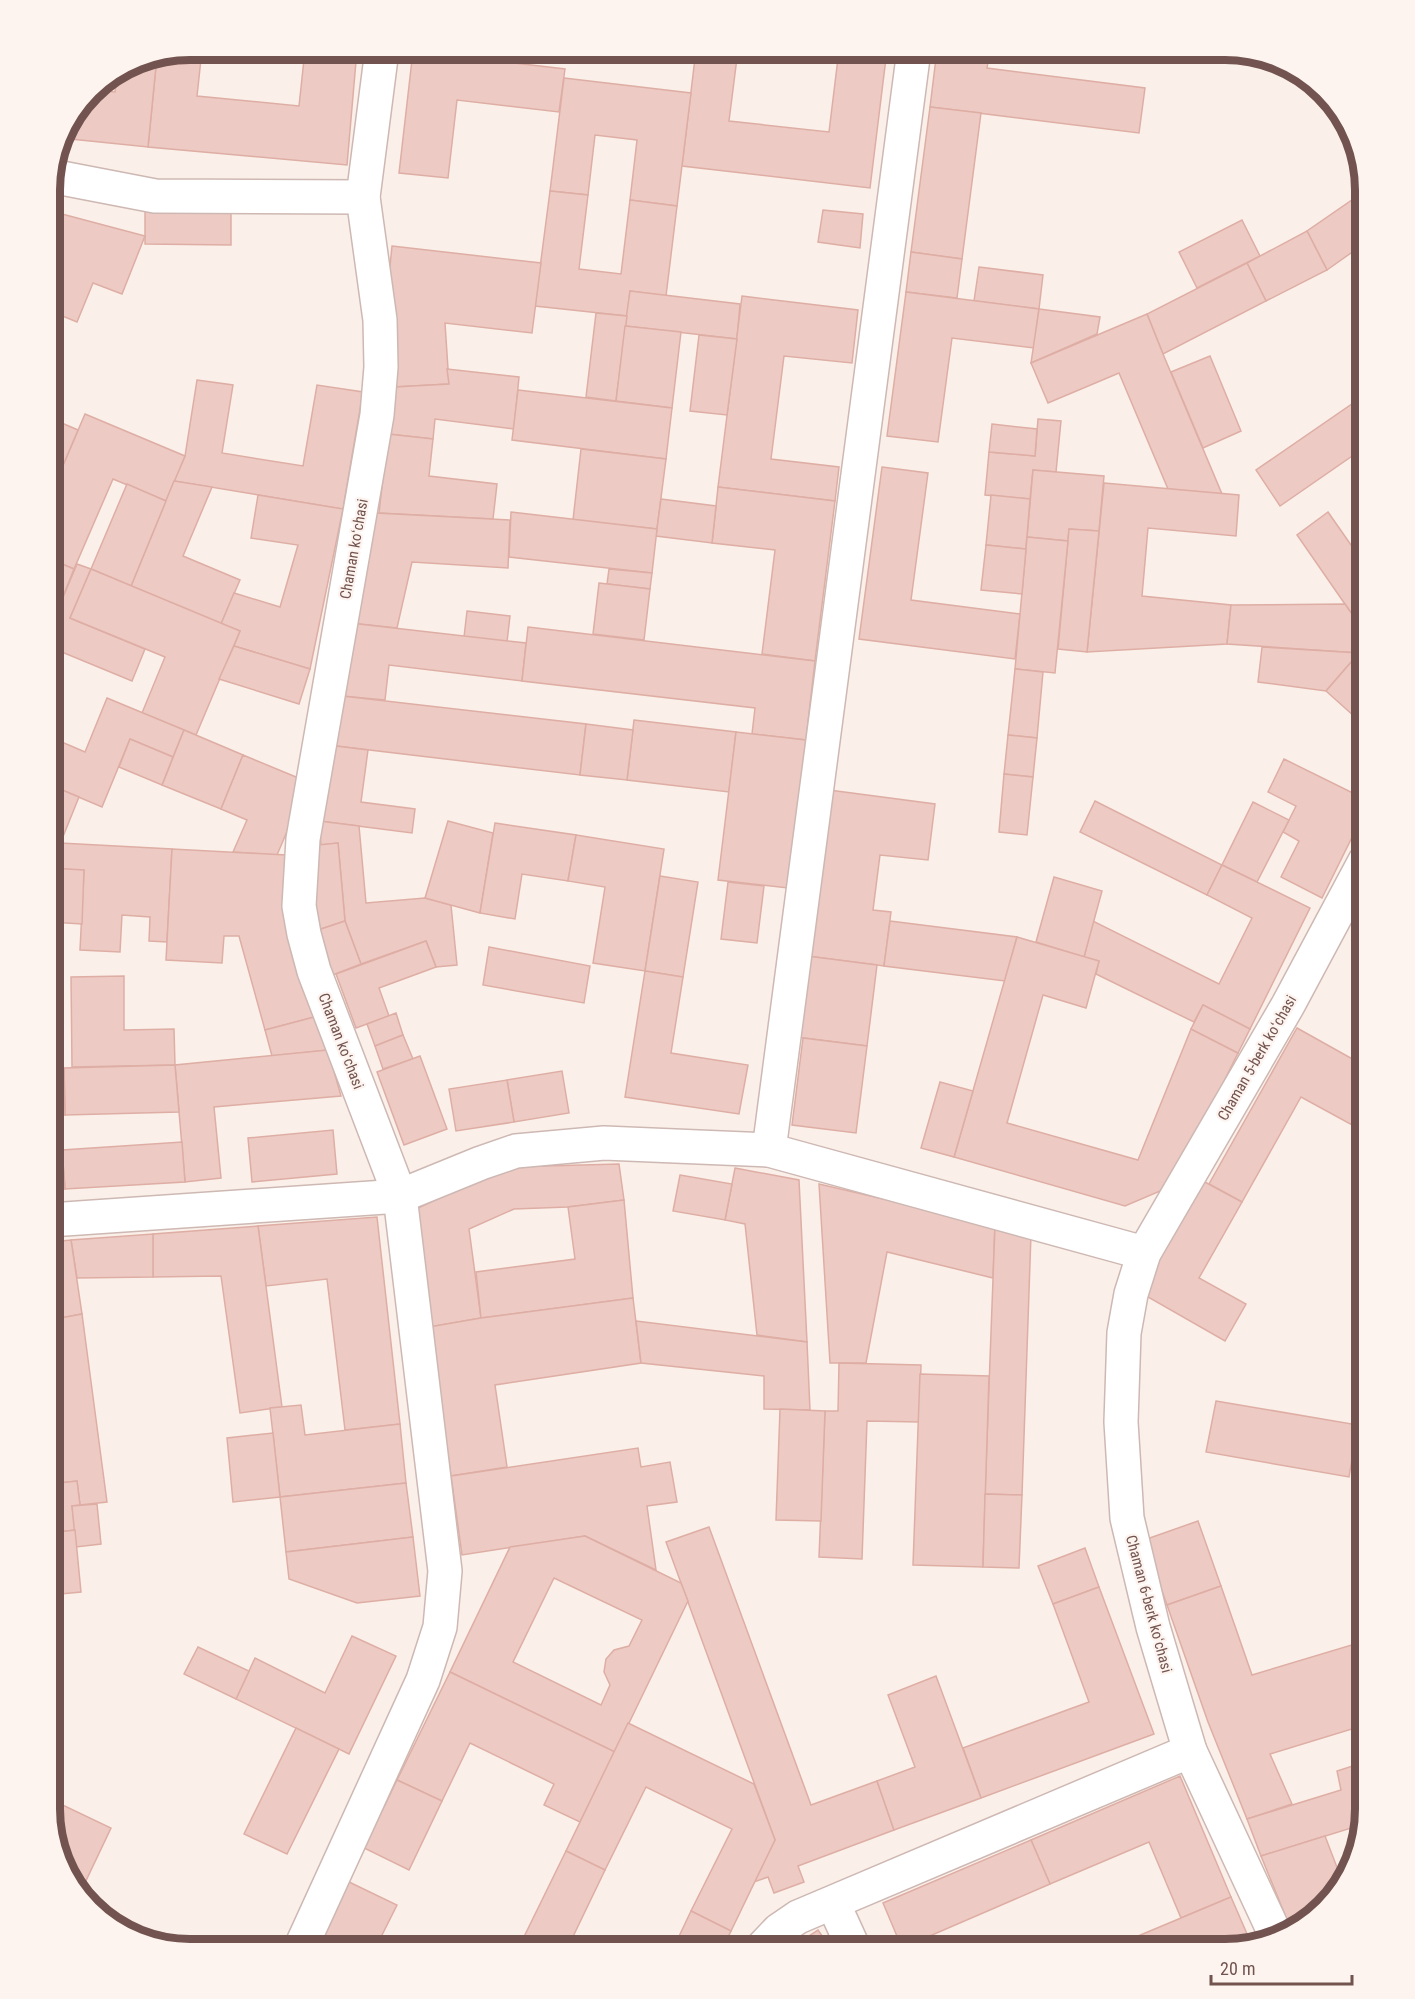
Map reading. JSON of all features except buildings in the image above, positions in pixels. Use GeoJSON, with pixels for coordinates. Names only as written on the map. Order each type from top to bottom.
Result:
{"type":"FeatureCollection","features":[{"type":"Feature","properties":{"kind":"street","name":"Chaman koʻchasi"},"geometry":{"type":"LineString","coordinates":[[305,1939],[423,1680],[440,1627],[445,1571],[400,1196],[314,971],[304,934],[300,906],[303,839],[377,415],[381,367],[380,320],[363,197],[381,60]]}},
{"type":"Feature","properties":{"kind":"street"},"geometry":{"type":"LineString","coordinates":[[769,1150],[913,60]]}},
{"type":"Feature","properties":{"kind":"street"},"geometry":{"type":"LineString","coordinates":[[60,178],[155,196],[363,197]]}},
{"type":"Feature","properties":{"kind":"street","name":"Chaman 5-berk koʻchasi"},"geometry":{"type":"LineString","coordinates":[[1144,1253],[1288,1005],[1355,880]]}},
{"type":"Feature","properties":{"kind":"street"},"geometry":{"type":"LineString","coordinates":[[60,1219],[400,1196],[516,1151],[604,1143],[769,1150],[1144,1253]]}},
{"type":"Feature","properties":{"kind":"street","name":"Chaman 6-berk koʻchasi"},"geometry":{"type":"LineString","coordinates":[[1144,1253],[1131,1294],[1124,1333],[1121,1422],[1126,1518],[1153,1627],[1190,1750],[1273,1930]]}},
{"type":"Feature","properties":{"kind":"street"},"geometry":{"type":"LineString","coordinates":[[770,1939],[798,1917],[1190,1750]]}},
{"type":"Feature","properties":{"kind":"street"},"geometry":{"type":"LineString","coordinates":[[833,1903],[849,1939]]}}]}
